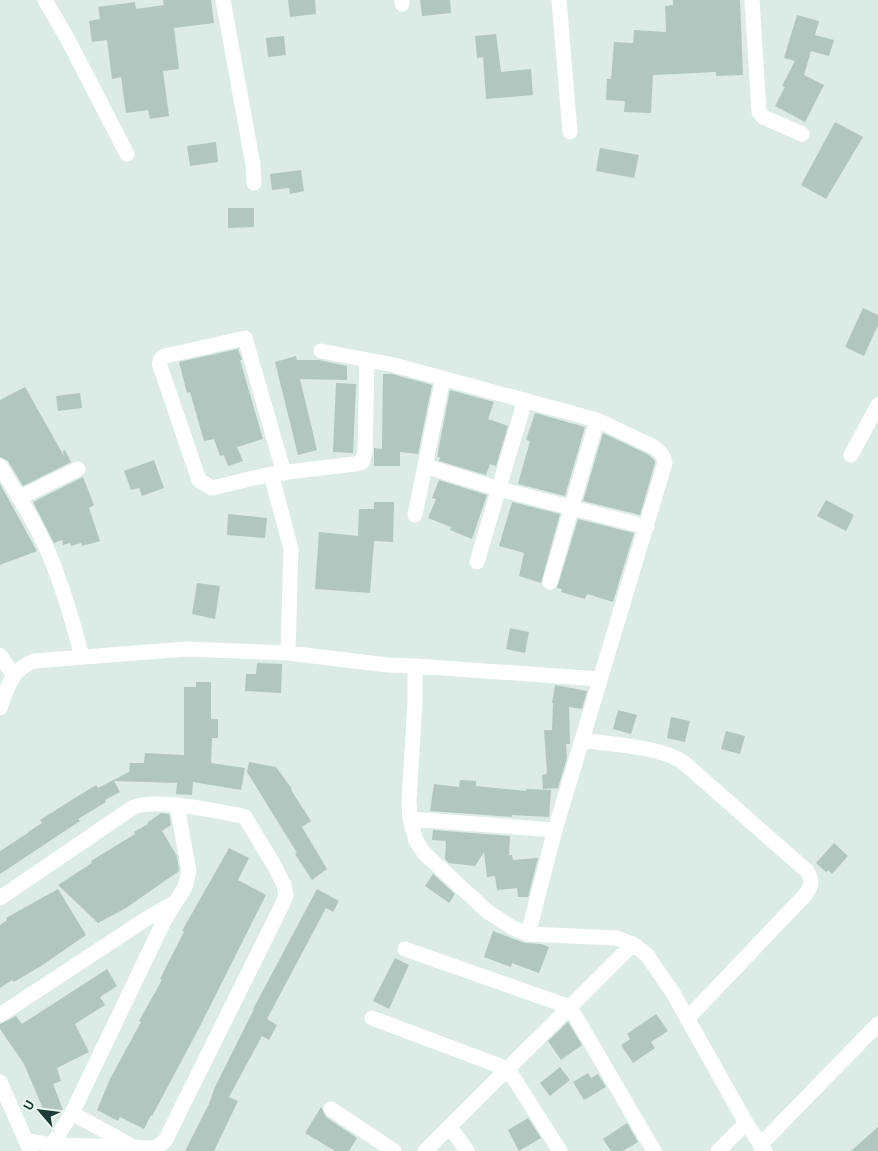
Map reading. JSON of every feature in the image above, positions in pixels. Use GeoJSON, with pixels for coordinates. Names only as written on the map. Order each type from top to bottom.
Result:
{"type":"FeatureCollection","features":[{"type":"Feature","properties":{"kind":"street"},"geometry":{"type":"LineString","coordinates":[[45,0],[67,38],[127,154]]}},
{"type":"Feature","properties":{"kind":"street"},"geometry":{"type":"LineString","coordinates":[[222,0],[253,165],[254,183]]}},
{"type":"Feature","properties":{"kind":"street"},"geometry":{"type":"LineString","coordinates":[[559,0],[570,132]]}},
{"type":"Feature","properties":{"kind":"street"},"geometry":{"type":"LineString","coordinates":[[752,0],[759,112],[763,117],[802,134]]}},
{"type":"Feature","properties":{"kind":"street"},"geometry":{"type":"LineString","coordinates":[[288,653],[291,549],[277,473],[244,338],[161,358],[160,366],[199,480],[207,486],[218,487],[277,473],[355,464],[364,460],[367,360]]}},
{"type":"Feature","properties":{"kind":"street"},"geometry":{"type":"LineString","coordinates":[[321,351],[394,365],[597,420],[654,447],[660,451],[664,459],[665,463],[555,830],[528,934]]}},
{"type":"Feature","properties":{"kind":"street"},"geometry":{"type":"LineString","coordinates":[[415,515],[443,378]]}},
{"type":"Feature","properties":{"kind":"street"},"geometry":{"type":"LineString","coordinates":[[477,562],[525,400]]}},
{"type":"Feature","properties":{"kind":"street"},"geometry":{"type":"LineString","coordinates":[[851,455],[878,406]]}},
{"type":"Feature","properties":{"kind":"street"},"geometry":{"type":"LineString","coordinates":[[550,582],[597,420]]}},
{"type":"Feature","properties":{"kind":"street"},"geometry":{"type":"LineString","coordinates":[[0,466],[53,564],[73,621],[82,657]]}},
{"type":"Feature","properties":{"kind":"street"},"geometry":{"type":"LineString","coordinates":[[425,466],[499,489],[646,526]]}},
{"type":"Feature","properties":{"kind":"street"},"geometry":{"type":"LineString","coordinates":[[19,498],[78,469]]}},
{"type":"Feature","properties":{"kind":"street"},"geometry":{"type":"LineString","coordinates":[[0,708],[6,690],[14,676],[23,666],[34,661],[186,649],[288,653],[388,665],[600,679]]}},
{"type":"Feature","properties":{"kind":"street"},"geometry":{"type":"LineString","coordinates":[[0,655],[14,676]]}},
{"type":"Feature","properties":{"kind":"street"},"geometry":{"type":"LineString","coordinates":[[414,666],[415,701],[409,801],[410,819],[416,841],[425,854],[488,912],[515,929],[528,934],[616,938],[633,944],[652,961],[746,1123],[763,1148],[878,1024]]}},
{"type":"Feature","properties":{"kind":"street"},"geometry":{"type":"LineString","coordinates":[[582,740],[658,752],[676,758],[691,768],[800,865],[811,878],[811,885],[805,895],[687,1019]]}},
{"type":"Feature","properties":{"kind":"street"},"geometry":{"type":"LineString","coordinates":[[0,898],[132,808],[146,804],[176,806],[246,817],[274,865],[284,885],[286,895],[165,1141],[155,1148],[133,1146],[28,1146],[0,1082]]}},
{"type":"Feature","properties":{"kind":"street"},"geometry":{"type":"LineString","coordinates":[[52,1145],[72,1113],[164,921],[185,886],[189,872],[176,806]]}},
{"type":"Feature","properties":{"kind":"street"},"geometry":{"type":"LineString","coordinates":[[410,819],[555,830]]}},
{"type":"Feature","properties":{"kind":"street"},"geometry":{"type":"LineString","coordinates":[[0,1016],[146,919],[175,903]]}},
{"type":"Feature","properties":{"kind":"street"},"geometry":{"type":"LineString","coordinates":[[425,1151],[633,944]]}},
{"type":"Feature","properties":{"kind":"street"},"geometry":{"type":"LineString","coordinates":[[405,949],[570,1007],[654,1151]]}},
{"type":"Feature","properties":{"kind":"street"},"geometry":{"type":"LineString","coordinates":[[372,1018],[508,1069],[560,1151]]}},
{"type":"Feature","properties":{"kind":"street"},"geometry":{"type":"LineString","coordinates":[[331,1108],[394,1151]]}},
{"type":"Feature","properties":{"kind":"street"},"geometry":{"type":"LineString","coordinates":[[72,1113],[133,1146]]}},
{"type":"Feature","properties":{"kind":"street"},"geometry":{"type":"LineString","coordinates":[[718,1151],[746,1123]]}},
{"type":"Feature","properties":{"kind":"street"},"geometry":{"type":"LineString","coordinates":[[450,1128],[467,1151]]}},
{"type":"Feature","properties":{"kind":"building"},"geometry":{"type":"Polygon","coordinates":[[[163,0],[211,0],[214,23],[174,28],[179,69],[163,71],[169,116],[150,119],[148,110],[126,113],[121,77],[112,79],[107,40],[92,42],[89,21],[100,19],[98,7],[135,2],[136,9],[164,5],[163,0]]]}},
{"type":"Feature","properties":{"kind":"building"},"geometry":{"type":"Polygon","coordinates":[[[288,0],[315,0],[316,14],[290,17],[288,0]]]}},
{"type":"Feature","properties":{"kind":"building"},"geometry":{"type":"Polygon","coordinates":[[[420,0],[450,0],[451,13],[422,16],[420,0]]]}},
{"type":"Feature","properties":{"kind":"building"},"geometry":{"type":"Polygon","coordinates":[[[673,0],[740,0],[743,75],[716,76],[716,72],[653,75],[651,113],[624,112],[625,101],[606,100],[607,79],[611,79],[614,42],[633,43],[634,30],[666,32],[665,6],[673,5],[673,0]]]}},
{"type":"Feature","properties":{"kind":"building"},"geometry":{"type":"Polygon","coordinates":[[[797,15],[819,21],[815,35],[834,40],[829,56],[811,51],[804,75],[824,85],[805,122],[775,106],[785,87],[782,86],[795,61],[784,58],[797,15]]]}},
{"type":"Feature","properties":{"kind":"building"},"geometry":{"type":"Polygon","coordinates":[[[496,34],[501,72],[531,69],[533,95],[486,99],[483,57],[477,58],[475,36],[496,34]]]}},
{"type":"Feature","properties":{"kind":"building"},"geometry":{"type":"Polygon","coordinates":[[[284,36],[286,55],[268,57],[266,38],[284,36]]]}},
{"type":"Feature","properties":{"kind":"building"},"geometry":{"type":"Polygon","coordinates":[[[835,122],[863,137],[826,199],[801,185],[835,122]]]}},
{"type":"Feature","properties":{"kind":"building"},"geometry":{"type":"Polygon","coordinates":[[[216,142],[218,162],[190,166],[187,146],[216,142]]]}},
{"type":"Feature","properties":{"kind":"building"},"geometry":{"type":"Polygon","coordinates":[[[600,148],[639,155],[634,178],[596,171],[600,148]]]}},
{"type":"Feature","properties":{"kind":"building"},"geometry":{"type":"Polygon","coordinates":[[[301,170],[304,191],[290,194],[289,188],[272,190],[270,174],[301,170]]]}},
{"type":"Feature","properties":{"kind":"building"},"geometry":{"type":"Polygon","coordinates":[[[228,208],[254,208],[254,227],[228,228],[228,208]]]}},
{"type":"Feature","properties":{"kind":"building"},"geometry":{"type":"Polygon","coordinates":[[[863,308],[878,315],[878,325],[864,356],[845,347],[863,308]]]}},
{"type":"Feature","properties":{"kind":"building"},"geometry":{"type":"Polygon","coordinates":[[[238,349],[263,439],[237,447],[243,461],[228,466],[224,455],[220,456],[214,439],[204,441],[190,392],[187,393],[179,362],[238,349]]]}},
{"type":"Feature","properties":{"kind":"building"},"geometry":{"type":"Polygon","coordinates":[[[296,356],[297,360],[319,360],[347,366],[347,380],[300,379],[317,450],[298,455],[275,362],[296,356]]]}},
{"type":"Feature","properties":{"kind":"building"},"geometry":{"type":"Polygon","coordinates":[[[383,374],[392,374],[432,385],[418,454],[400,452],[400,466],[374,466],[374,448],[382,449],[383,374]]]}},
{"type":"Feature","properties":{"kind":"building"},"geometry":{"type":"Polygon","coordinates":[[[336,383],[356,384],[353,453],[333,452],[336,383]]]}},
{"type":"Feature","properties":{"kind":"building"},"geometry":{"type":"Polygon","coordinates":[[[25,387],[64,456],[63,451],[65,450],[71,462],[23,486],[8,461],[0,457],[0,400],[25,387]]]}},
{"type":"Feature","properties":{"kind":"building"},"geometry":{"type":"Polygon","coordinates":[[[450,390],[494,402],[488,419],[508,426],[496,466],[490,464],[486,475],[439,461],[440,457],[437,457],[450,390]]]}},
{"type":"Feature","properties":{"kind":"building"},"geometry":{"type":"Polygon","coordinates":[[[80,393],[82,408],[58,411],[56,396],[80,393]]]}},
{"type":"Feature","properties":{"kind":"building"},"geometry":{"type":"Polygon","coordinates":[[[535,413],[585,427],[565,496],[518,484],[530,441],[526,440],[535,413]]]}},
{"type":"Feature","properties":{"kind":"building"},"geometry":{"type":"Polygon","coordinates":[[[603,433],[649,455],[655,461],[640,515],[583,501],[603,433]]]}},
{"type":"Feature","properties":{"kind":"building"},"geometry":{"type":"Polygon","coordinates":[[[154,460],[164,488],[142,496],[139,488],[131,490],[124,471],[154,460]]]}},
{"type":"Feature","properties":{"kind":"building"},"geometry":{"type":"Polygon","coordinates":[[[83,477],[94,505],[89,508],[100,541],[82,546],[81,543],[71,546],[70,543],[63,545],[62,540],[54,543],[33,502],[83,477]]]}},
{"type":"Feature","properties":{"kind":"building"},"geometry":{"type":"Polygon","coordinates":[[[439,480],[487,495],[472,539],[450,530],[451,527],[428,518],[436,499],[432,498],[439,480]]]}},
{"type":"Feature","properties":{"kind":"building"},"geometry":{"type":"Polygon","coordinates":[[[0,484],[37,551],[0,565],[0,484]]]}},
{"type":"Feature","properties":{"kind":"building"},"geometry":{"type":"Polygon","coordinates":[[[826,500],[854,515],[846,531],[817,516],[826,500]]]}},
{"type":"Feature","properties":{"kind":"building"},"geometry":{"type":"Polygon","coordinates":[[[374,502],[394,502],[393,542],[374,541],[370,593],[315,589],[319,532],[358,536],[359,509],[374,509],[374,502]]]}},
{"type":"Feature","properties":{"kind":"building"},"geometry":{"type":"Polygon","coordinates":[[[512,502],[560,514],[541,583],[519,576],[524,553],[499,546],[512,502]]]}},
{"type":"Feature","properties":{"kind":"building"},"geometry":{"type":"Polygon","coordinates":[[[228,514],[267,518],[265,538],[227,535],[228,514]]]}},
{"type":"Feature","properties":{"kind":"building"},"geometry":{"type":"Polygon","coordinates":[[[578,519],[634,533],[613,602],[587,594],[585,599],[561,592],[562,589],[557,588],[578,519]]]}},
{"type":"Feature","properties":{"kind":"building"},"geometry":{"type":"Polygon","coordinates":[[[197,583],[220,586],[215,619],[192,614],[197,583]]]}},
{"type":"Feature","properties":{"kind":"building"},"geometry":{"type":"Polygon","coordinates":[[[510,628],[529,632],[525,653],[506,649],[510,628]]]}},
{"type":"Feature","properties":{"kind":"building"},"geometry":{"type":"Polygon","coordinates":[[[257,663],[282,664],[281,693],[245,691],[246,674],[256,674],[257,663]]]}},
{"type":"Feature","properties":{"kind":"building"},"geometry":{"type":"Polygon","coordinates":[[[196,682],[211,682],[211,719],[218,719],[218,738],[212,738],[211,763],[245,768],[241,790],[193,782],[192,795],[176,794],[177,783],[114,781],[120,792],[105,800],[106,802],[78,819],[80,821],[0,874],[0,851],[42,823],[40,820],[96,785],[98,788],[129,772],[130,763],[144,763],[145,753],[184,755],[184,687],[196,687],[196,682]]]}},
{"type":"Feature","properties":{"kind":"building"},"geometry":{"type":"Polygon","coordinates":[[[555,685],[587,691],[582,709],[569,707],[570,744],[566,744],[567,758],[558,788],[543,789],[542,775],[547,774],[544,730],[552,730],[552,703],[555,685]]]}},
{"type":"Feature","properties":{"kind":"building"},"geometry":{"type":"Polygon","coordinates":[[[618,710],[637,715],[631,734],[613,729],[618,710]]]}},
{"type":"Feature","properties":{"kind":"building"},"geometry":{"type":"Polygon","coordinates":[[[671,717],[690,721],[685,742],[667,738],[671,717]]]}},
{"type":"Feature","properties":{"kind":"building"},"geometry":{"type":"Polygon","coordinates":[[[726,731],[745,736],[740,754],[721,749],[726,731]]]}},
{"type":"Feature","properties":{"kind":"building"},"geometry":{"type":"Polygon","coordinates":[[[249,762],[276,767],[311,821],[302,827],[327,869],[312,880],[247,772],[249,762]]]}},
{"type":"Feature","properties":{"kind":"building"},"geometry":{"type":"Polygon","coordinates":[[[460,780],[476,781],[476,786],[526,791],[526,789],[551,790],[549,817],[512,815],[512,817],[430,811],[434,784],[459,787],[460,780]]]}},
{"type":"Feature","properties":{"kind":"building"},"geometry":{"type":"Polygon","coordinates":[[[161,813],[169,814],[171,825],[162,831],[177,856],[179,871],[126,908],[98,923],[58,885],[92,863],[91,861],[135,834],[134,832],[148,824],[161,813]]]}},
{"type":"Feature","properties":{"kind":"building"},"geometry":{"type":"Polygon","coordinates":[[[433,830],[510,836],[509,855],[512,855],[513,860],[538,858],[528,897],[518,897],[517,888],[497,890],[495,876],[487,877],[484,852],[475,866],[449,863],[445,859],[446,841],[432,840],[433,830]]]}},
{"type":"Feature","properties":{"kind":"building"},"geometry":{"type":"Polygon","coordinates":[[[834,843],[848,856],[832,874],[828,870],[826,872],[816,863],[834,843]]]}},
{"type":"Feature","properties":{"kind":"building"},"geometry":{"type":"Polygon","coordinates":[[[229,848],[249,858],[238,880],[266,895],[197,1032],[144,1129],[120,1117],[118,1121],[97,1110],[110,1079],[141,1022],[139,1021],[162,980],[160,979],[184,932],[182,931],[229,848]]]}},
{"type":"Feature","properties":{"kind":"building"},"geometry":{"type":"Polygon","coordinates":[[[433,874],[455,894],[449,903],[425,886],[433,874]]]}},
{"type":"Feature","properties":{"kind":"building"},"geometry":{"type":"Polygon","coordinates":[[[58,889],[86,935],[41,966],[0,988],[0,925],[7,920],[6,918],[58,889]]]}},
{"type":"Feature","properties":{"kind":"building"},"geometry":{"type":"Polygon","coordinates":[[[317,889],[339,901],[333,912],[326,908],[267,1019],[277,1025],[269,1040],[262,1036],[229,1097],[238,1101],[214,1151],[185,1151],[253,1009],[317,889]]]}},
{"type":"Feature","properties":{"kind":"building"},"geometry":{"type":"Polygon","coordinates":[[[493,931],[525,943],[541,944],[549,947],[539,973],[512,963],[511,967],[484,957],[493,931]]]}},
{"type":"Feature","properties":{"kind":"building"},"geometry":{"type":"Polygon","coordinates":[[[395,958],[409,965],[389,1009],[373,1001],[395,958]]]}},
{"type":"Feature","properties":{"kind":"building"},"geometry":{"type":"Polygon","coordinates":[[[107,969],[117,986],[100,997],[105,1005],[75,1024],[89,1052],[57,1068],[61,1081],[53,1084],[63,1110],[61,1113],[47,1118],[24,1064],[0,1029],[0,1024],[16,1016],[22,1024],[107,969]]]}},
{"type":"Feature","properties":{"kind":"building"},"geometry":{"type":"Polygon","coordinates":[[[656,1014],[668,1031],[651,1042],[655,1048],[633,1063],[621,1045],[630,1039],[627,1034],[656,1014]]]}},
{"type":"Feature","properties":{"kind":"building"},"geometry":{"type":"Polygon","coordinates":[[[568,1022],[582,1045],[561,1060],[548,1041],[568,1022]]]}},
{"type":"Feature","properties":{"kind":"building"},"geometry":{"type":"Polygon","coordinates":[[[560,1067],[570,1080],[550,1096],[540,1083],[560,1067]]]}},
{"type":"Feature","properties":{"kind":"building"},"geometry":{"type":"Polygon","coordinates":[[[588,1073],[591,1078],[598,1074],[606,1087],[584,1100],[573,1082],[588,1073]]]}},
{"type":"Feature","properties":{"kind":"building"},"geometry":{"type":"Polygon","coordinates":[[[321,1107],[326,1117],[357,1138],[349,1151],[335,1151],[305,1133],[321,1107]]]}},
{"type":"Feature","properties":{"kind":"building"},"geometry":{"type":"Polygon","coordinates":[[[528,1118],[541,1138],[519,1151],[508,1130],[528,1118]]]}},
{"type":"Feature","properties":{"kind":"building"},"geometry":{"type":"Polygon","coordinates":[[[627,1123],[638,1142],[623,1151],[611,1151],[603,1139],[627,1123]]]}},
{"type":"Feature","properties":{"kind":"building"},"geometry":{"type":"Polygon","coordinates":[[[878,1127],[878,1151],[851,1151],[878,1127]]]}}]}
